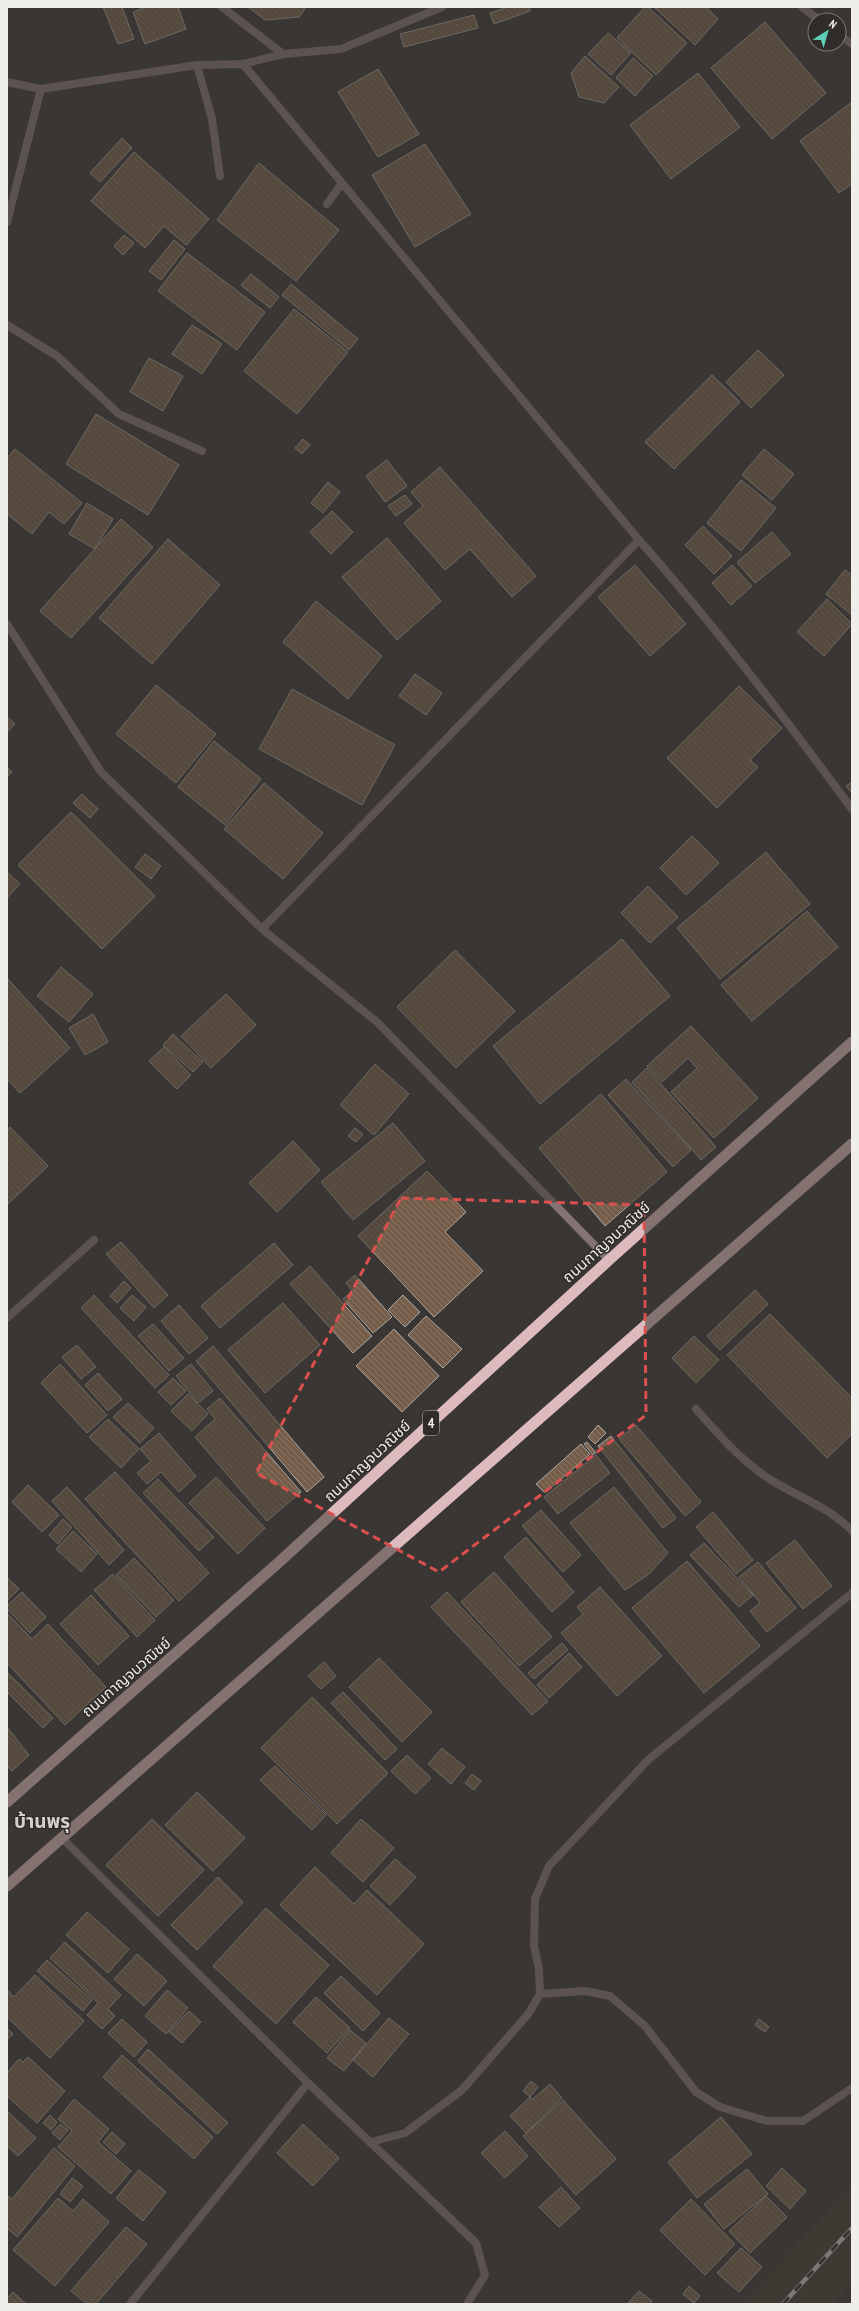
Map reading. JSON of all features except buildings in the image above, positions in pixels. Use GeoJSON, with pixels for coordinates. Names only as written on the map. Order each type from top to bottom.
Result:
{"type":"FeatureCollection","features":[{"type":"Feature","properties":{"kind":"highway","name":"ถนนกาญจนวณิชย์"},"geometry":{"type":"LineString","coordinates":[[7,1802],[278,1563],[609,1260],[852,1042]]}},
{"type":"Feature","properties":{"kind":"highway"},"geometry":{"type":"LineString","coordinates":[[7,1886],[852,1144]]}},
{"type":"Feature","properties":{"kind":"street"},"geometry":{"type":"LineString","coordinates":[[222,7],[283,54]]}},
{"type":"Feature","properties":{"kind":"street"},"geometry":{"type":"LineString","coordinates":[[7,82],[41,89],[197,65],[243,64],[283,54],[342,49],[442,7]]}},
{"type":"Feature","properties":{"kind":"street"},"geometry":{"type":"LineString","coordinates":[[243,64],[639,540],[689,596],[758,682],[852,809]]}},
{"type":"Feature","properties":{"kind":"street"},"geometry":{"type":"LineString","coordinates":[[197,65],[212,119],[220,176]]}},
{"type":"Feature","properties":{"kind":"street"},"geometry":{"type":"LineString","coordinates":[[7,222],[41,89]]}},
{"type":"Feature","properties":{"kind":"street"},"geometry":{"type":"LineString","coordinates":[[327,204],[342,183]]}},
{"type":"Feature","properties":{"kind":"street"},"geometry":{"type":"LineString","coordinates":[[7,325],[57,356],[119,414],[202,451]]}},
{"type":"Feature","properties":{"kind":"street"},"geometry":{"type":"LineString","coordinates":[[262,929],[639,540]]}},
{"type":"Feature","properties":{"kind":"street"},"geometry":{"type":"LineString","coordinates":[[7,624],[101,772],[262,929],[377,1022],[609,1260]]}},
{"type":"Feature","properties":{"kind":"street"},"geometry":{"type":"LineString","coordinates":[[7,1318],[94,1240]]}},
{"type":"Feature","properties":{"kind":"street"},"geometry":{"type":"LineString","coordinates":[[696,1409],[742,1460],[771,1480],[842,1520],[852,1531]]}},
{"type":"Feature","properties":{"kind":"street"},"geometry":{"type":"LineString","coordinates":[[371,2142],[406,2133],[462,2090],[529,2013],[540,1994],[539,1969],[534,1946],[535,1899],[549,1866],[648,1760],[852,1593]]}},
{"type":"Feature","properties":{"kind":"street"},"geometry":{"type":"LineString","coordinates":[[61,1837],[308,2083],[476,2243],[485,2275],[467,2304]]}},
{"type":"Feature","properties":{"kind":"street"},"geometry":{"type":"LineString","coordinates":[[540,1994],[585,1991],[610,1996],[645,2026],[696,2092],[720,2107],[767,2121],[803,2121],[852,2088]]}},
{"type":"Feature","properties":{"kind":"street"},"geometry":{"type":"LineString","coordinates":[[130,2304],[308,2083]]}},
{"type":"Feature","properties":{"kind":"highlighted area"},"geometry":{"type":"Polygon","coordinates":[[[401,1198],[644,1205],[646,1415],[439,1572],[256,1473],[401,1198]]]}},
{"type":"Feature","properties":{"kind":"shaded area"},"geometry":{"type":"Polygon","coordinates":[[[852,2184],[852,2283],[833,2304],[742,2304],[852,2184]]]}},
{"type":"Feature","properties":{"kind":"railway"},"geometry":{"type":"LineString","coordinates":[[783,2304],[852,2228]]}},
{"type":"Feature","properties":{"kind":"district","name":"บ้านพรุ"},"geometry":{"type":"Point","coordinates":[42,1821]}}]}
